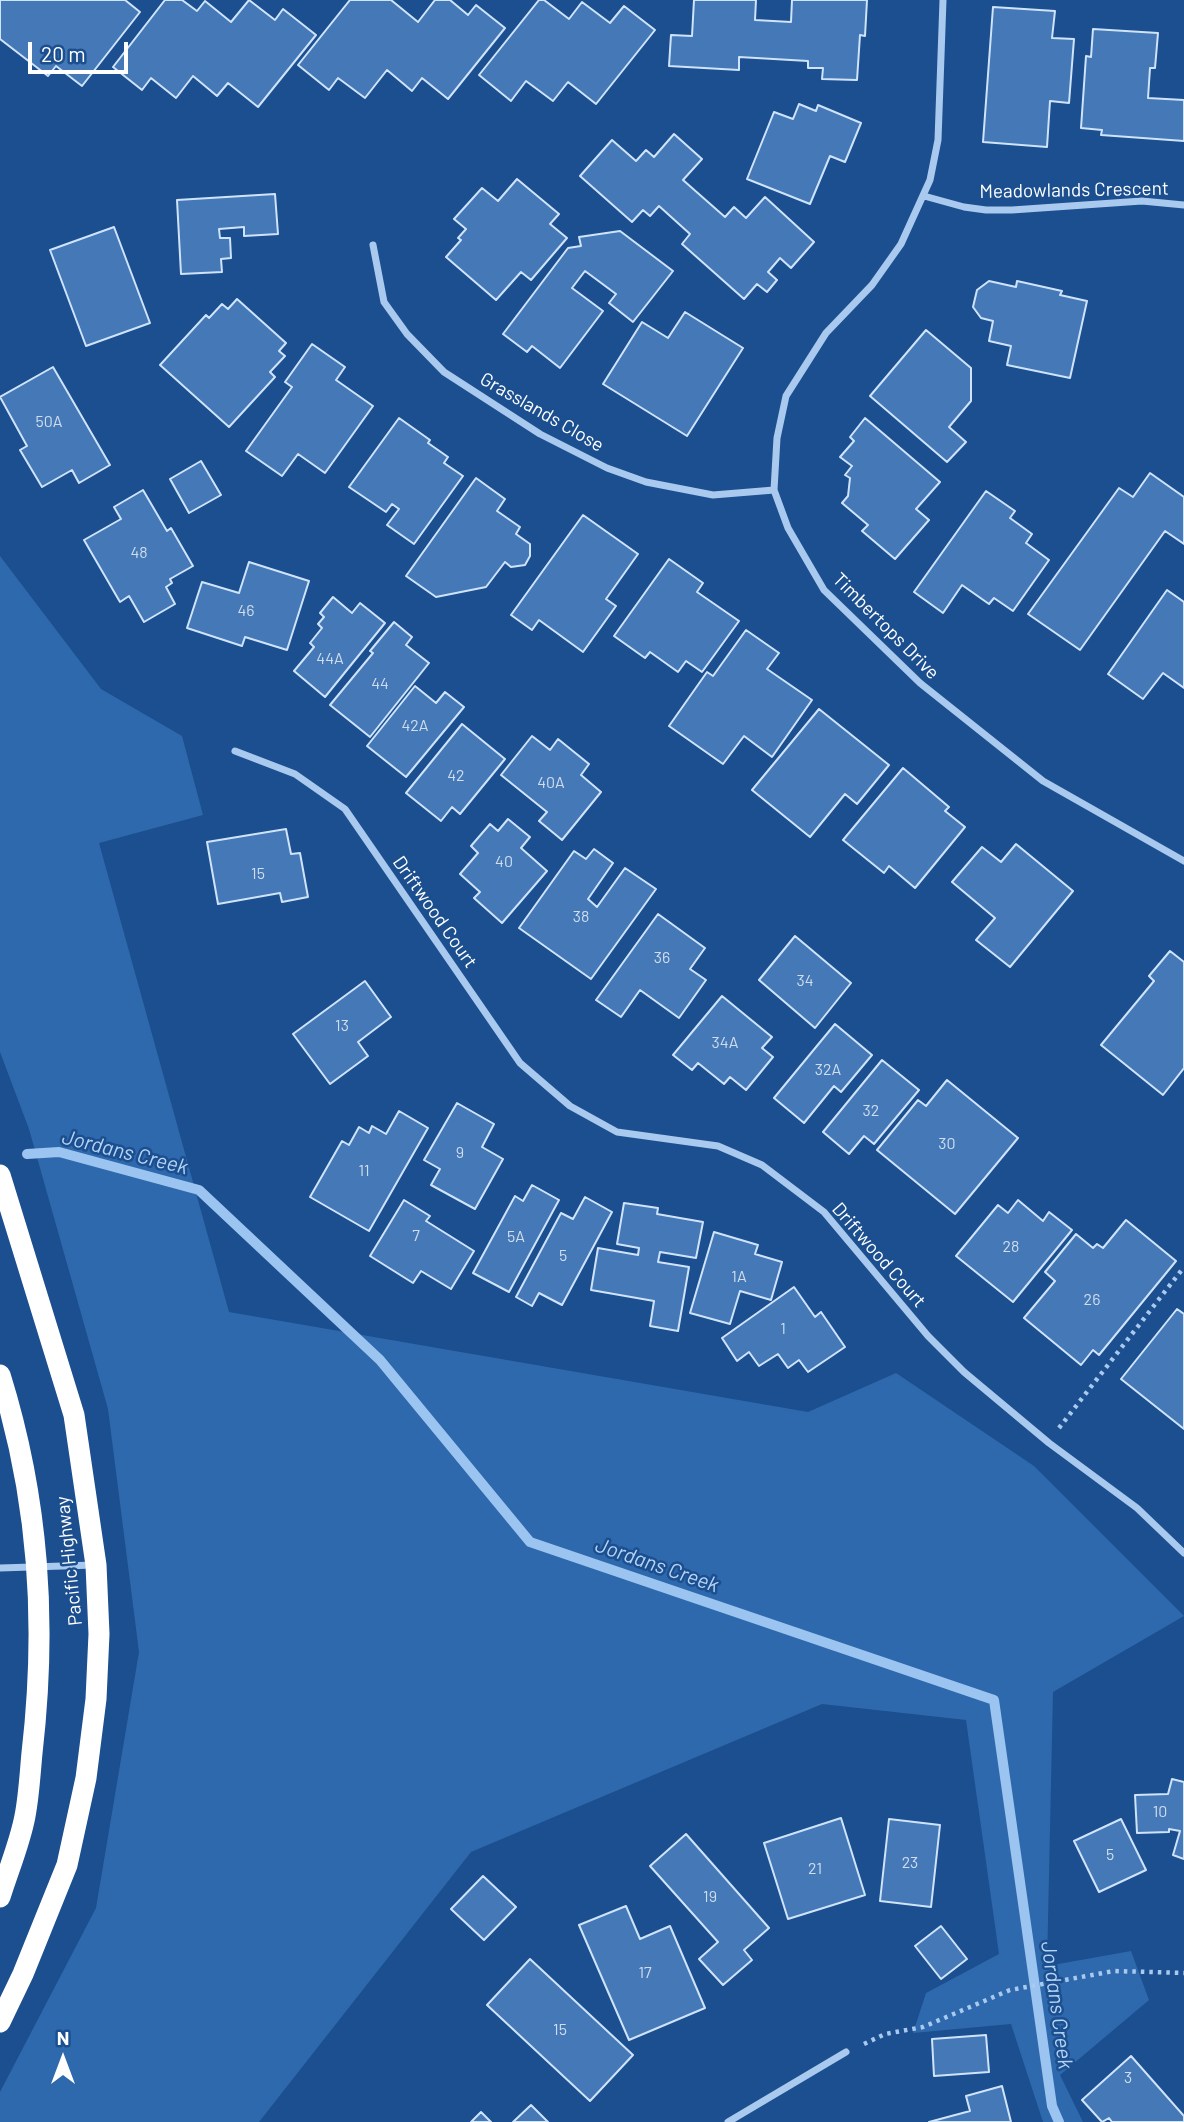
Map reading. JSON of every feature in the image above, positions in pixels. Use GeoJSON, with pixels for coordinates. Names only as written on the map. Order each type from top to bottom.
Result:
{"type":"FeatureCollection","features":[{"type":"Feature","properties":{"kind":"highway","name":"Pacific Highway"},"geometry":{"type":"LineString","coordinates":[[0,1175],[74,1415],[96,1565],[99,1634],[96,1699],[86,1778],[67,1865],[23,1974],[0,2022]]}},
{"type":"Feature","properties":{"kind":"highway","name":"Pacific Highway"},"geometry":{"type":"LineString","coordinates":[[0,1375],[13,1415],[29,1490],[38,1567],[41,1649],[25,1818],[0,1897]]}},
{"type":"Feature","properties":{"kind":"street","name":"Timbertops Drive"},"geometry":{"type":"LineString","coordinates":[[943,0],[938,140],[930,180],[901,244],[872,285],[826,333],[786,396],[778,438],[774,490],[788,528],[824,590],[920,683],[1043,781],[1184,860]]}},
{"type":"Feature","properties":{"kind":"street","name":"Meadowlands Crescent"},"geometry":{"type":"LineString","coordinates":[[923,196],[964,207],[1012,210],[1142,201],[1184,205]]}},
{"type":"Feature","properties":{"kind":"street","name":"Grasslands Close"},"geometry":{"type":"LineString","coordinates":[[373,245],[384,302],[407,334],[444,372],[540,434],[607,468],[646,482],[713,495],[774,490]]}},
{"type":"Feature","properties":{"kind":"street","name":"Driftwood Court"},"geometry":{"type":"LineString","coordinates":[[235,751],[295,774],[345,809],[520,1063],[570,1106],[617,1132],[718,1146],[762,1165],[824,1212],[928,1336],[964,1372],[1049,1443],[1137,1508],[1184,1553]]}},
{"type":"Feature","properties":{"kind":"street"},"geometry":{"type":"LineString","coordinates":[[0,1568],[96,1565]]}},
{"type":"Feature","properties":{"kind":"street"},"geometry":{"type":"LineString","coordinates":[[728,2122],[846,2052]]}},
{"type":"Feature","properties":{"kind":"path"},"geometry":{"type":"LineString","coordinates":[[1059,1429],[1184,1267]]}},
{"type":"Feature","properties":{"kind":"path"},"geometry":{"type":"LineString","coordinates":[[885,2034],[923,2027],[1010,1990],[1114,1972],[1184,1973]]}},
{"type":"Feature","properties":{"kind":"shaded area"},"geometry":{"type":"Polygon","coordinates":[[[0,556],[101,689],[182,736],[203,815],[99,843],[229,1312],[808,1412],[896,1373],[1034,1466],[1184,1616],[1053,1692],[1047,1966],[1131,1951],[1149,2000],[1060,2075],[1083,2122],[1043,2122],[1011,2024],[913,2033],[926,1993],[999,1954],[966,1720],[822,1704],[471,1852],[259,2122],[0,2122],[0,2092],[96,1908],[139,1652],[108,1409],[29,1129],[0,1052],[0,556]]]}},
{"type":"Feature","properties":{"kind":"building"},"geometry":{"type":"Polygon","coordinates":[[[0,0],[125,0],[140,12],[82,86],[56,66],[48,76],[0,39],[0,0]]]}},
{"type":"Feature","properties":{"kind":"building"},"geometry":{"type":"Polygon","coordinates":[[[165,0],[182,0],[197,11],[205,1],[231,22],[249,0],[275,20],[283,9],[316,35],[258,107],[228,83],[217,96],[193,76],[176,98],[151,78],[142,90],[113,67],[165,0]]]}},
{"type":"Feature","properties":{"kind":"building"},"geometry":{"type":"Polygon","coordinates":[[[350,0],[391,0],[418,22],[435,0],[450,0],[468,15],[476,5],[505,28],[448,99],[422,78],[412,91],[387,70],[365,98],[338,78],[329,90],[298,65],[350,0]]]}},
{"type":"Feature","properties":{"kind":"building"},"geometry":{"type":"Polygon","coordinates":[[[539,0],[544,0],[569,19],[582,2],[610,23],[624,6],[655,30],[596,104],[568,82],[553,101],[526,81],[511,101],[479,75],[539,0]]]}},
{"type":"Feature","properties":{"kind":"building"},"geometry":{"type":"Polygon","coordinates":[[[694,0],[756,0],[755,20],[791,22],[792,0],[867,0],[865,36],[860,35],[857,80],[822,79],[823,68],[808,68],[808,61],[739,57],[739,70],[669,66],[671,35],[692,36],[694,0]]]}},
{"type":"Feature","properties":{"kind":"building"},"geometry":{"type":"Polygon","coordinates":[[[993,7],[1055,11],[1052,38],[1074,39],[1069,103],[1050,101],[1047,147],[983,142],[993,7]]]}},
{"type":"Feature","properties":{"kind":"building"},"geometry":{"type":"Polygon","coordinates":[[[1093,29],[1158,33],[1155,68],[1150,68],[1148,98],[1184,100],[1184,141],[1101,135],[1102,130],[1081,128],[1086,56],[1091,57],[1093,29]]]}},
{"type":"Feature","properties":{"kind":"building"},"geometry":{"type":"Polygon","coordinates":[[[799,104],[816,111],[818,105],[861,123],[845,162],[830,156],[810,204],[747,179],[774,112],[793,119],[799,104]]]}},
{"type":"Feature","properties":{"kind":"building"},"geometry":{"type":"Polygon","coordinates":[[[674,134],[702,159],[683,180],[725,217],[734,207],[746,218],[765,197],[814,242],[791,268],[780,258],[768,272],[777,280],[767,292],[757,284],[744,299],[682,244],[690,234],[659,206],[650,216],[643,210],[632,222],[580,176],[612,140],[636,161],[646,150],[654,157],[674,134]]]}},
{"type":"Feature","properties":{"kind":"building"},"geometry":{"type":"Polygon","coordinates":[[[517,179],[559,214],[550,224],[567,238],[531,280],[521,272],[496,300],[446,257],[461,240],[458,238],[466,229],[454,219],[482,188],[498,201],[517,179]]]}},
{"type":"Feature","properties":{"kind":"building"},"geometry":{"type":"Polygon","coordinates":[[[275,194],[278,234],[244,236],[244,227],[219,229],[220,238],[230,238],[231,258],[221,259],[222,272],[181,274],[177,200],[275,194]]]}},
{"type":"Feature","properties":{"kind":"building"},"geometry":{"type":"Polygon","coordinates":[[[114,227],[150,323],[86,346],[50,250],[114,227]]]}},
{"type":"Feature","properties":{"kind":"building"},"geometry":{"type":"Polygon","coordinates":[[[620,231],[673,271],[633,322],[609,303],[616,294],[585,271],[572,288],[603,311],[560,368],[532,346],[527,352],[503,334],[568,248],[581,246],[579,237],[620,231]]]}},
{"type":"Feature","properties":{"kind":"building"},"geometry":{"type":"Polygon","coordinates":[[[989,281],[1016,287],[1017,281],[1062,291],[1060,295],[1087,301],[1070,378],[1007,365],[1011,346],[989,341],[993,321],[981,318],[973,307],[977,290],[989,281]]]}},
{"type":"Feature","properties":{"kind":"building"},"geometry":{"type":"Polygon","coordinates":[[[237,299],[286,343],[279,351],[285,356],[270,372],[275,377],[229,427],[160,365],[206,315],[209,318],[222,304],[228,309],[237,299]]]}},
{"type":"Feature","properties":{"kind":"building"},"geometry":{"type":"Polygon","coordinates":[[[685,312],[743,348],[687,436],[603,384],[642,322],[668,338],[685,312]]]}},
{"type":"Feature","properties":{"kind":"building"},"geometry":{"type":"Polygon","coordinates":[[[926,330],[971,368],[971,401],[949,427],[966,442],[947,462],[870,396],[926,330]]]}},
{"type":"Feature","properties":{"kind":"building"},"geometry":{"type":"Polygon","coordinates":[[[312,344],[345,367],[336,380],[373,406],[325,473],[298,454],[282,476],[246,451],[292,387],[285,382],[312,344]]]}},
{"type":"Feature","properties":{"kind":"building"},"geometry":{"type":"Polygon","coordinates":[[[53,367],[110,465],[79,483],[72,470],[42,487],[20,450],[27,446],[0,397],[53,367]]]}},
{"type":"Feature","properties":{"kind":"building"},"geometry":{"type":"Polygon","coordinates":[[[399,418],[430,440],[428,443],[448,457],[444,463],[463,476],[414,544],[387,525],[399,509],[392,504],[386,512],[349,487],[399,418]]]}},
{"type":"Feature","properties":{"kind":"building"},"geometry":{"type":"Polygon","coordinates":[[[865,418],[940,482],[916,509],[929,520],[895,559],[862,531],[868,525],[842,503],[848,496],[850,478],[845,475],[852,466],[840,457],[854,441],[850,437],[865,418]]]}},
{"type":"Feature","properties":{"kind":"building"},"geometry":{"type":"Polygon","coordinates":[[[201,461],[221,495],[189,513],[170,479],[201,461]]]}},
{"type":"Feature","properties":{"kind":"building"},"geometry":{"type":"Polygon","coordinates":[[[1150,473],[1184,497],[1184,544],[1165,531],[1080,650],[1028,614],[1119,488],[1133,497],[1150,473]]]}},
{"type":"Feature","properties":{"kind":"building"},"geometry":{"type":"Polygon","coordinates":[[[476,478],[505,499],[497,511],[520,527],[516,534],[530,544],[530,556],[525,565],[511,567],[505,562],[486,587],[436,597],[406,576],[476,478]]]}},
{"type":"Feature","properties":{"kind":"building"},"geometry":{"type":"Polygon","coordinates":[[[143,490],[167,531],[171,528],[193,566],[170,579],[172,583],[166,587],[175,604],[144,622],[129,596],[120,602],[84,540],[121,519],[114,507],[143,490]]]}},
{"type":"Feature","properties":{"kind":"building"},"geometry":{"type":"Polygon","coordinates":[[[986,491],[1015,511],[1010,518],[1032,534],[1026,543],[1049,560],[1013,611],[994,598],[989,604],[962,585],[943,613],[914,592],[986,491]]]}},
{"type":"Feature","properties":{"kind":"building"},"geometry":{"type":"Polygon","coordinates":[[[583,515],[638,554],[606,599],[616,606],[583,652],[539,620],[532,630],[511,615],[583,515]]]}},
{"type":"Feature","properties":{"kind":"building"},"geometry":{"type":"Polygon","coordinates":[[[669,559],[703,583],[697,592],[739,621],[702,672],[686,661],[678,672],[650,652],[645,658],[614,636],[669,559]]]}},
{"type":"Feature","properties":{"kind":"building"},"geometry":{"type":"Polygon","coordinates":[[[249,562],[309,581],[287,650],[245,637],[242,646],[187,628],[202,582],[239,593],[249,562]]]}},
{"type":"Feature","properties":{"kind":"building"},"geometry":{"type":"Polygon","coordinates":[[[1167,590],[1184,602],[1184,688],[1163,673],[1143,699],[1108,674],[1167,590]]]}},
{"type":"Feature","properties":{"kind":"building"},"geometry":{"type":"Polygon","coordinates":[[[333,597],[352,613],[360,603],[385,623],[325,697],[294,671],[314,647],[310,643],[322,628],[318,624],[324,617],[320,613],[333,597]]]}},
{"type":"Feature","properties":{"kind":"building"},"geometry":{"type":"Polygon","coordinates":[[[394,622],[412,637],[406,645],[429,663],[370,737],[330,705],[373,653],[370,651],[394,622]]]}},
{"type":"Feature","properties":{"kind":"building"},"geometry":{"type":"Polygon","coordinates":[[[746,630],[779,653],[767,669],[812,700],[772,757],[744,736],[723,764],[669,726],[707,672],[713,676],[746,630]]]}},
{"type":"Feature","properties":{"kind":"building"},"geometry":{"type":"Polygon","coordinates":[[[415,686],[436,703],[445,692],[464,707],[406,777],[367,746],[415,686]]]}},
{"type":"Feature","properties":{"kind":"building"},"geometry":{"type":"Polygon","coordinates":[[[819,709],[889,765],[857,804],[845,794],[810,837],[752,790],[819,709]]]}},
{"type":"Feature","properties":{"kind":"building"},"geometry":{"type":"Polygon","coordinates":[[[462,724],[505,759],[460,814],[452,807],[441,821],[406,793],[462,724]]]}},
{"type":"Feature","properties":{"kind":"building"},"geometry":{"type":"Polygon","coordinates":[[[532,736],[550,750],[558,739],[589,764],[581,775],[601,792],[562,840],[539,821],[547,812],[501,775],[532,736]]]}},
{"type":"Feature","properties":{"kind":"building"},"geometry":{"type":"Polygon","coordinates":[[[903,768],[949,807],[945,811],[965,827],[915,888],[889,866],[884,873],[843,840],[903,768]]]}},
{"type":"Feature","properties":{"kind":"building"},"geometry":{"type":"Polygon","coordinates":[[[508,819],[530,837],[521,848],[547,871],[502,923],[474,898],[480,892],[460,874],[478,853],[471,846],[490,824],[498,831],[508,819]]]}},
{"type":"Feature","properties":{"kind":"building"},"geometry":{"type":"Polygon","coordinates":[[[286,829],[291,854],[300,853],[308,897],[282,902],[280,893],[218,904],[207,842],[286,829]]]}},
{"type":"Feature","properties":{"kind":"building"},"geometry":{"type":"Polygon","coordinates":[[[1016,844],[1073,891],[1010,967],[976,940],[995,918],[952,882],[982,847],[1001,862],[1016,844]]]}},
{"type":"Feature","properties":{"kind":"building"},"geometry":{"type":"Polygon","coordinates":[[[594,849],[613,863],[588,899],[597,907],[625,868],[656,889],[591,979],[519,928],[574,851],[586,859],[594,849]]]}},
{"type":"Feature","properties":{"kind":"building"},"geometry":{"type":"Polygon","coordinates":[[[658,914],[705,948],[690,969],[706,980],[679,1018],[640,990],[621,1017],[596,1000],[658,914]]]}},
{"type":"Feature","properties":{"kind":"building"},"geometry":{"type":"Polygon","coordinates":[[[795,936],[851,983],[815,1028],[759,980],[795,936]]]}},
{"type":"Feature","properties":{"kind":"building"},"geometry":{"type":"Polygon","coordinates":[[[1170,951],[1184,962],[1184,1068],[1163,1095],[1101,1045],[1154,981],[1149,976],[1170,951]]]}},
{"type":"Feature","properties":{"kind":"building"},"geometry":{"type":"Polygon","coordinates":[[[365,981],[391,1017],[358,1042],[368,1056],[330,1084],[293,1034],[365,981]]]}},
{"type":"Feature","properties":{"kind":"building"},"geometry":{"type":"Polygon","coordinates":[[[722,996],[772,1037],[762,1048],[773,1057],[746,1090],[730,1077],[724,1084],[698,1063],[692,1070],[673,1055],[722,996]]]}},
{"type":"Feature","properties":{"kind":"building"},"geometry":{"type":"Polygon","coordinates":[[[835,1024],[872,1055],[841,1092],[834,1086],[804,1123],[774,1098],[835,1024]]]}},
{"type":"Feature","properties":{"kind":"building"},"geometry":{"type":"Polygon","coordinates":[[[882,1060],[919,1090],[874,1144],[864,1136],[849,1154],[823,1132],[882,1060]]]}},
{"type":"Feature","properties":{"kind":"building"},"geometry":{"type":"Polygon","coordinates":[[[947,1080],[1018,1138],[955,1214],[877,1150],[918,1100],[926,1106],[947,1080]]]}},
{"type":"Feature","properties":{"kind":"building"},"geometry":{"type":"Polygon","coordinates":[[[457,1103],[494,1124],[482,1147],[503,1159],[475,1209],[431,1185],[440,1169],[424,1160],[457,1103]]]}},
{"type":"Feature","properties":{"kind":"building"},"geometry":{"type":"Polygon","coordinates":[[[399,1111],[428,1128],[369,1231],[310,1197],[342,1141],[349,1145],[359,1127],[369,1133],[372,1126],[386,1134],[399,1111]]]}},
{"type":"Feature","properties":{"kind":"building"},"geometry":{"type":"Polygon","coordinates":[[[532,1185],[559,1200],[509,1292],[473,1273],[515,1196],[523,1201],[532,1185]]]}},
{"type":"Feature","properties":{"kind":"building"},"geometry":{"type":"Polygon","coordinates":[[[585,1197],[612,1212],[562,1305],[539,1293],[532,1306],[516,1297],[561,1213],[573,1219],[585,1197]]]}},
{"type":"Feature","properties":{"kind":"building"},"geometry":{"type":"Polygon","coordinates":[[[404,1200],[430,1216],[426,1221],[474,1251],[451,1289],[421,1271],[413,1283],[370,1256],[404,1200]]]}},
{"type":"Feature","properties":{"kind":"building"},"geometry":{"type":"Polygon","coordinates":[[[1018,1200],[1043,1221],[1049,1212],[1072,1230],[1013,1302],[956,1256],[998,1205],[1008,1213],[1018,1200]]]}},
{"type":"Feature","properties":{"kind":"building"},"geometry":{"type":"Polygon","coordinates":[[[624,1203],[658,1208],[657,1214],[703,1222],[696,1258],[660,1252],[658,1262],[689,1267],[678,1331],[650,1326],[654,1301],[591,1290],[598,1248],[638,1255],[639,1248],[617,1244],[624,1203]]]}},
{"type":"Feature","properties":{"kind":"building"},"geometry":{"type":"Polygon","coordinates":[[[1126,1220],[1176,1261],[1099,1355],[1093,1350],[1081,1365],[1024,1318],[1055,1281],[1045,1272],[1076,1234],[1093,1248],[1097,1244],[1103,1248],[1126,1220]]]}},
{"type":"Feature","properties":{"kind":"building"},"geometry":{"type":"Polygon","coordinates":[[[714,1232],[758,1245],[755,1254],[782,1262],[771,1300],[740,1291],[730,1324],[690,1313],[714,1232]]]}},
{"type":"Feature","properties":{"kind":"building"},"geometry":{"type":"Polygon","coordinates":[[[794,1287],[815,1317],[821,1312],[845,1347],[808,1372],[799,1360],[788,1368],[778,1354],[759,1366],[749,1352],[737,1361],[722,1338],[794,1287]]]}},
{"type":"Feature","properties":{"kind":"building"},"geometry":{"type":"Polygon","coordinates":[[[1177,1309],[1184,1314],[1184,1429],[1121,1379],[1177,1309]]]}},
{"type":"Feature","properties":{"kind":"building"},"geometry":{"type":"Polygon","coordinates":[[[1172,1779],[1184,1782],[1184,1859],[1173,1855],[1180,1831],[1169,1829],[1169,1832],[1137,1833],[1135,1795],[1168,1794],[1172,1779]]]}},
{"type":"Feature","properties":{"kind":"building"},"geometry":{"type":"Polygon","coordinates":[[[841,1818],[865,1895],[788,1919],[764,1843],[841,1818]]]}},
{"type":"Feature","properties":{"kind":"building"},"geometry":{"type":"Polygon","coordinates":[[[889,1819],[940,1825],[931,1907],[880,1901],[889,1819]]]}},
{"type":"Feature","properties":{"kind":"building"},"geometry":{"type":"Polygon","coordinates":[[[1121,1819],[1146,1870],[1099,1892],[1074,1841],[1121,1819]]]}},
{"type":"Feature","properties":{"kind":"building"},"geometry":{"type":"Polygon","coordinates":[[[686,1834],[769,1928],[744,1950],[752,1960],[723,1985],[699,1959],[718,1942],[650,1866],[686,1834]]]}},
{"type":"Feature","properties":{"kind":"building"},"geometry":{"type":"Polygon","coordinates":[[[483,1876],[516,1907],[484,1940],[451,1909],[483,1876]]]}},
{"type":"Feature","properties":{"kind":"building"},"geometry":{"type":"Polygon","coordinates":[[[626,1906],[640,1939],[670,1926],[705,2008],[629,2040],[579,1925],[626,1906]]]}},
{"type":"Feature","properties":{"kind":"building"},"geometry":{"type":"Polygon","coordinates":[[[941,1926],[967,1959],[941,1979],[915,1946],[941,1926]]]}},
{"type":"Feature","properties":{"kind":"building"},"geometry":{"type":"Polygon","coordinates":[[[530,1959],[633,2055],[590,2101],[487,2005],[530,1959]]]}},
{"type":"Feature","properties":{"kind":"building"},"geometry":{"type":"Polygon","coordinates":[[[986,2035],[989,2072],[934,2076],[932,2039],[986,2035]]]}},
{"type":"Feature","properties":{"kind":"building"},"geometry":{"type":"Polygon","coordinates":[[[1131,2056],[1184,2116],[1184,2122],[1112,2122],[1109,2118],[1102,2122],[1082,2100],[1131,2056]]]}},
{"type":"Feature","properties":{"kind":"building"},"geometry":{"type":"Polygon","coordinates":[[[1002,2086],[1011,2122],[929,2122],[970,2111],[966,2096],[1002,2086]]]}},
{"type":"Feature","properties":{"kind":"building"},"geometry":{"type":"Polygon","coordinates":[[[531,2105],[548,2122],[513,2122],[531,2105]]]}},
{"type":"Feature","properties":{"kind":"building"},"geometry":{"type":"Polygon","coordinates":[[[481,2112],[491,2122],[471,2122],[481,2112]]]}},
{"type":"Feature","properties":{"kind":"waterway","name":"Jordans Creek"},"geometry":{"type":"LineString","coordinates":[[27,1154],[59,1152],[199,1190],[380,1360],[530,1542],[994,1700],[1052,2106],[1059,2122]]}}]}
